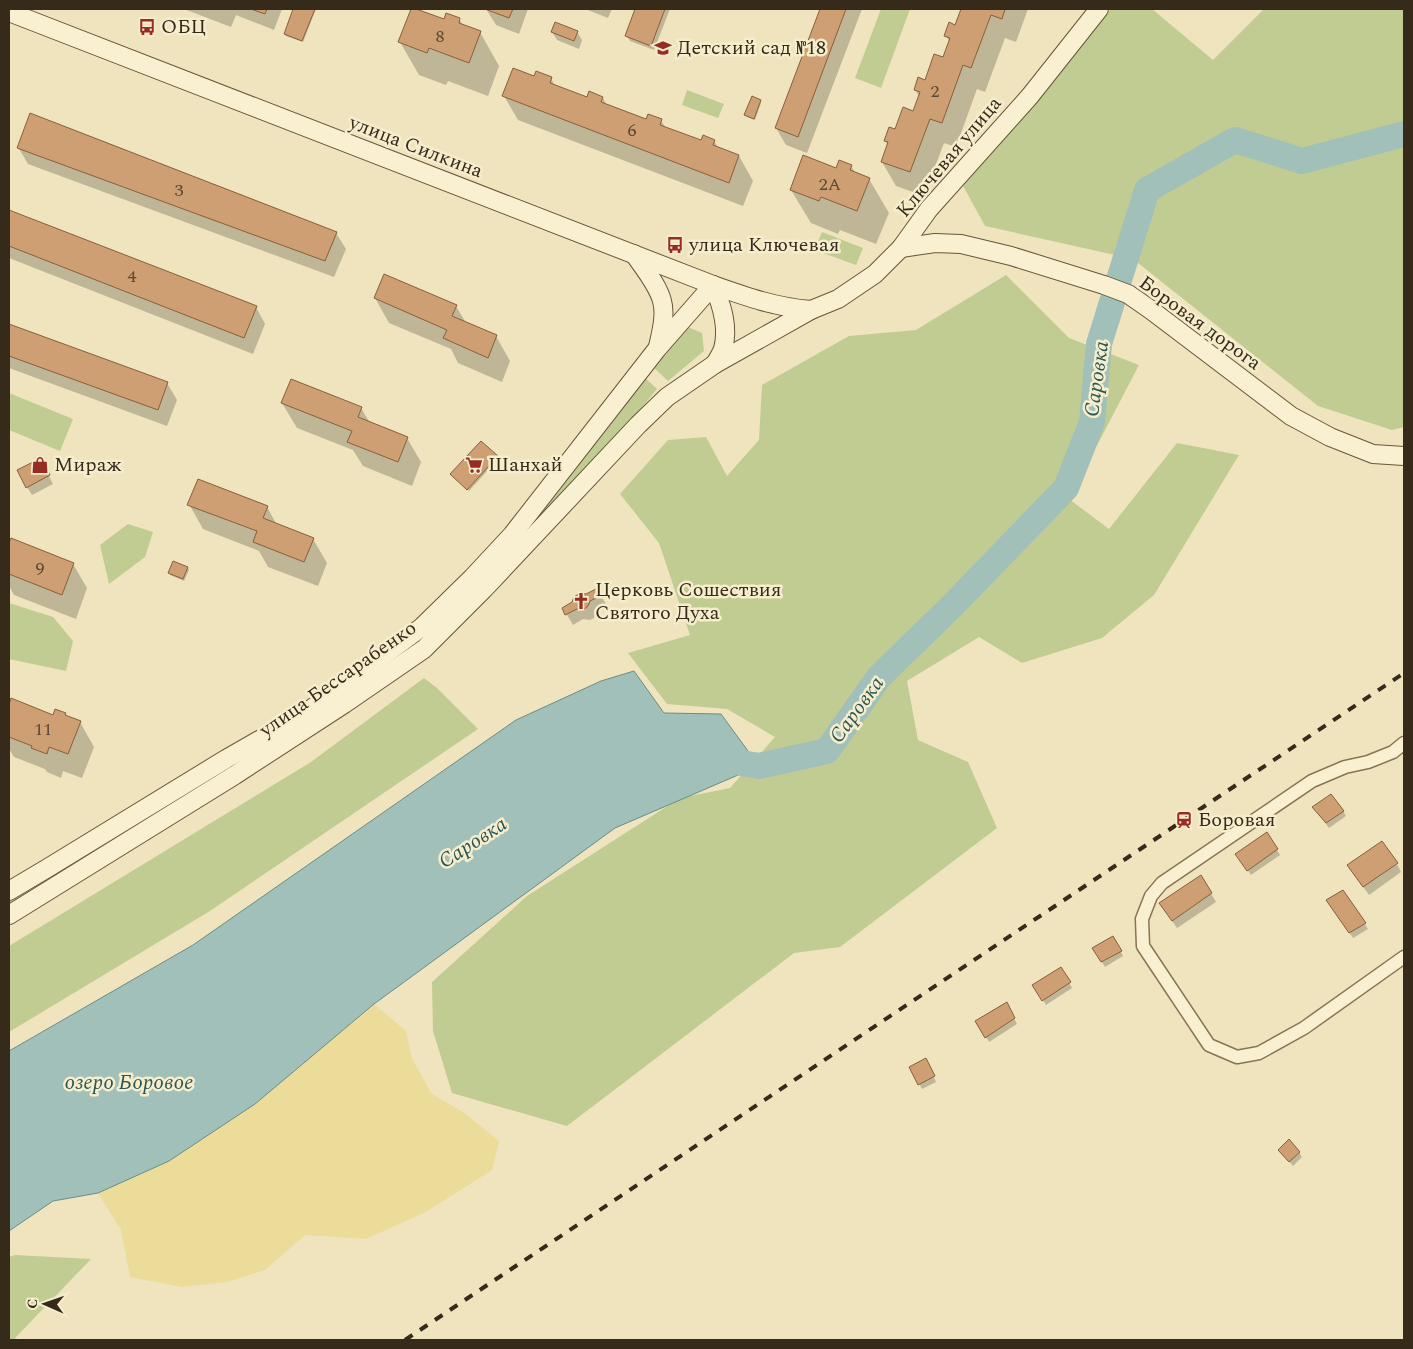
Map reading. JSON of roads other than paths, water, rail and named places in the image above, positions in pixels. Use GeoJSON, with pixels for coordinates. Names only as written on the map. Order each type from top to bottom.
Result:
{"type":"FeatureCollection","features":[{"type":"Feature","properties":{"kind":"main road","name":"Ключевая улица"},"geometry":{"type":"LineString","coordinates":[[811,310],[838,299],[858,287],[875,274],[901,248],[929,209],[1030,96],[1099,9]]}},
{"type":"Feature","properties":{"kind":"main road","name":"улица Силкина"},"geometry":{"type":"LineString","coordinates":[[9,12],[713,285],[777,306],[811,310]]}},
{"type":"Feature","properties":{"kind":"main road","name":"Боровая дорога"},"geometry":{"type":"LineString","coordinates":[[901,248],[935,244],[961,244],[1011,256],[1128,294],[1291,416],[1330,437],[1373,454],[1404,456]]}},
{"type":"Feature","properties":{"kind":"main road","name":"улица Бессарабенко"},"geometry":{"type":"LineString","coordinates":[[634,254],[650,277],[662,301],[663,327],[658,349]]}},
{"type":"Feature","properties":{"kind":"main road","name":"улица Бессарабенко"},"geometry":{"type":"LineString","coordinates":[[9,891],[226,759],[303,715],[422,627],[512,535],[658,349],[713,285]]}},
{"type":"Feature","properties":{"kind":"main road"},"geometry":{"type":"LineString","coordinates":[[713,285],[720,301],[725,334],[722,350],[716,364]]}},
{"type":"Feature","properties":{"kind":"main road","name":"улица Бессарабенко"},"geometry":{"type":"LineString","coordinates":[[9,915],[235,775],[424,649],[484,590],[638,425],[667,397],[716,364],[811,310]]}},
{"type":"Feature","properties":{"kind":"main road"},"geometry":{"type":"LineString","coordinates":[[226,759],[235,775]]}},
{"type":"Feature","properties":{"kind":"street"},"geometry":{"type":"LineString","coordinates":[[1404,743],[1393,752],[1368,762],[1345,767],[1312,781],[1162,883],[1152,896],[1142,919],[1143,946],[1209,1045],[1237,1057],[1258,1053],[1304,1028],[1404,957]]}},
{"type":"Feature","properties":{"kind":"water","name":"озеро Боровое"},"geometry":{"type":"Polygon","coordinates":[[[634,671],[664,713],[721,714],[759,766],[615,828],[374,1004],[255,1104],[169,1161],[98,1193],[53,1201],[9,1231],[9,1051],[193,945],[516,720],[601,681],[634,671]]]}},
{"type":"Feature","properties":{"kind":"waterway","name":"Саровка"},"geometry":{"type":"LineString","coordinates":[[724,760],[759,766],[827,751],[879,677],[952,606],[1066,488],[1092,422],[1099,344],[1147,190],[1235,140],[1302,161],[1404,134]]}},
{"type":"Feature","properties":{"kind":"railway"},"geometry":{"type":"LineString","coordinates":[[405,1340],[1404,673]]}},
{"type":"Feature","properties":{"kind":"place","name":"ОБЦ"},"geometry":{"type":"Point","coordinates":[147,27]}},
{"type":"Feature","properties":{"kind":"place","name":"Детский сад №18"},"geometry":{"type":"Point","coordinates":[663,48]}},
{"type":"Feature","properties":{"kind":"place","name":"улица Ключевая"},"geometry":{"type":"Point","coordinates":[675,245]}},
{"type":"Feature","properties":{"kind":"place","name":"Мираж"},"geometry":{"type":"Point","coordinates":[40,465]}},
{"type":"Feature","properties":{"kind":"place","name":"Шанхай"},"geometry":{"type":"Point","coordinates":[474,465]}},
{"type":"Feature","properties":{"kind":"place","name":"Церковь Сошествия Святого Духа"},"geometry":{"type":"Point","coordinates":[581,601]}},
{"type":"Feature","properties":{"kind":"place","name":"Боровая"},"geometry":{"type":"Point","coordinates":[1184,820]}}]}
